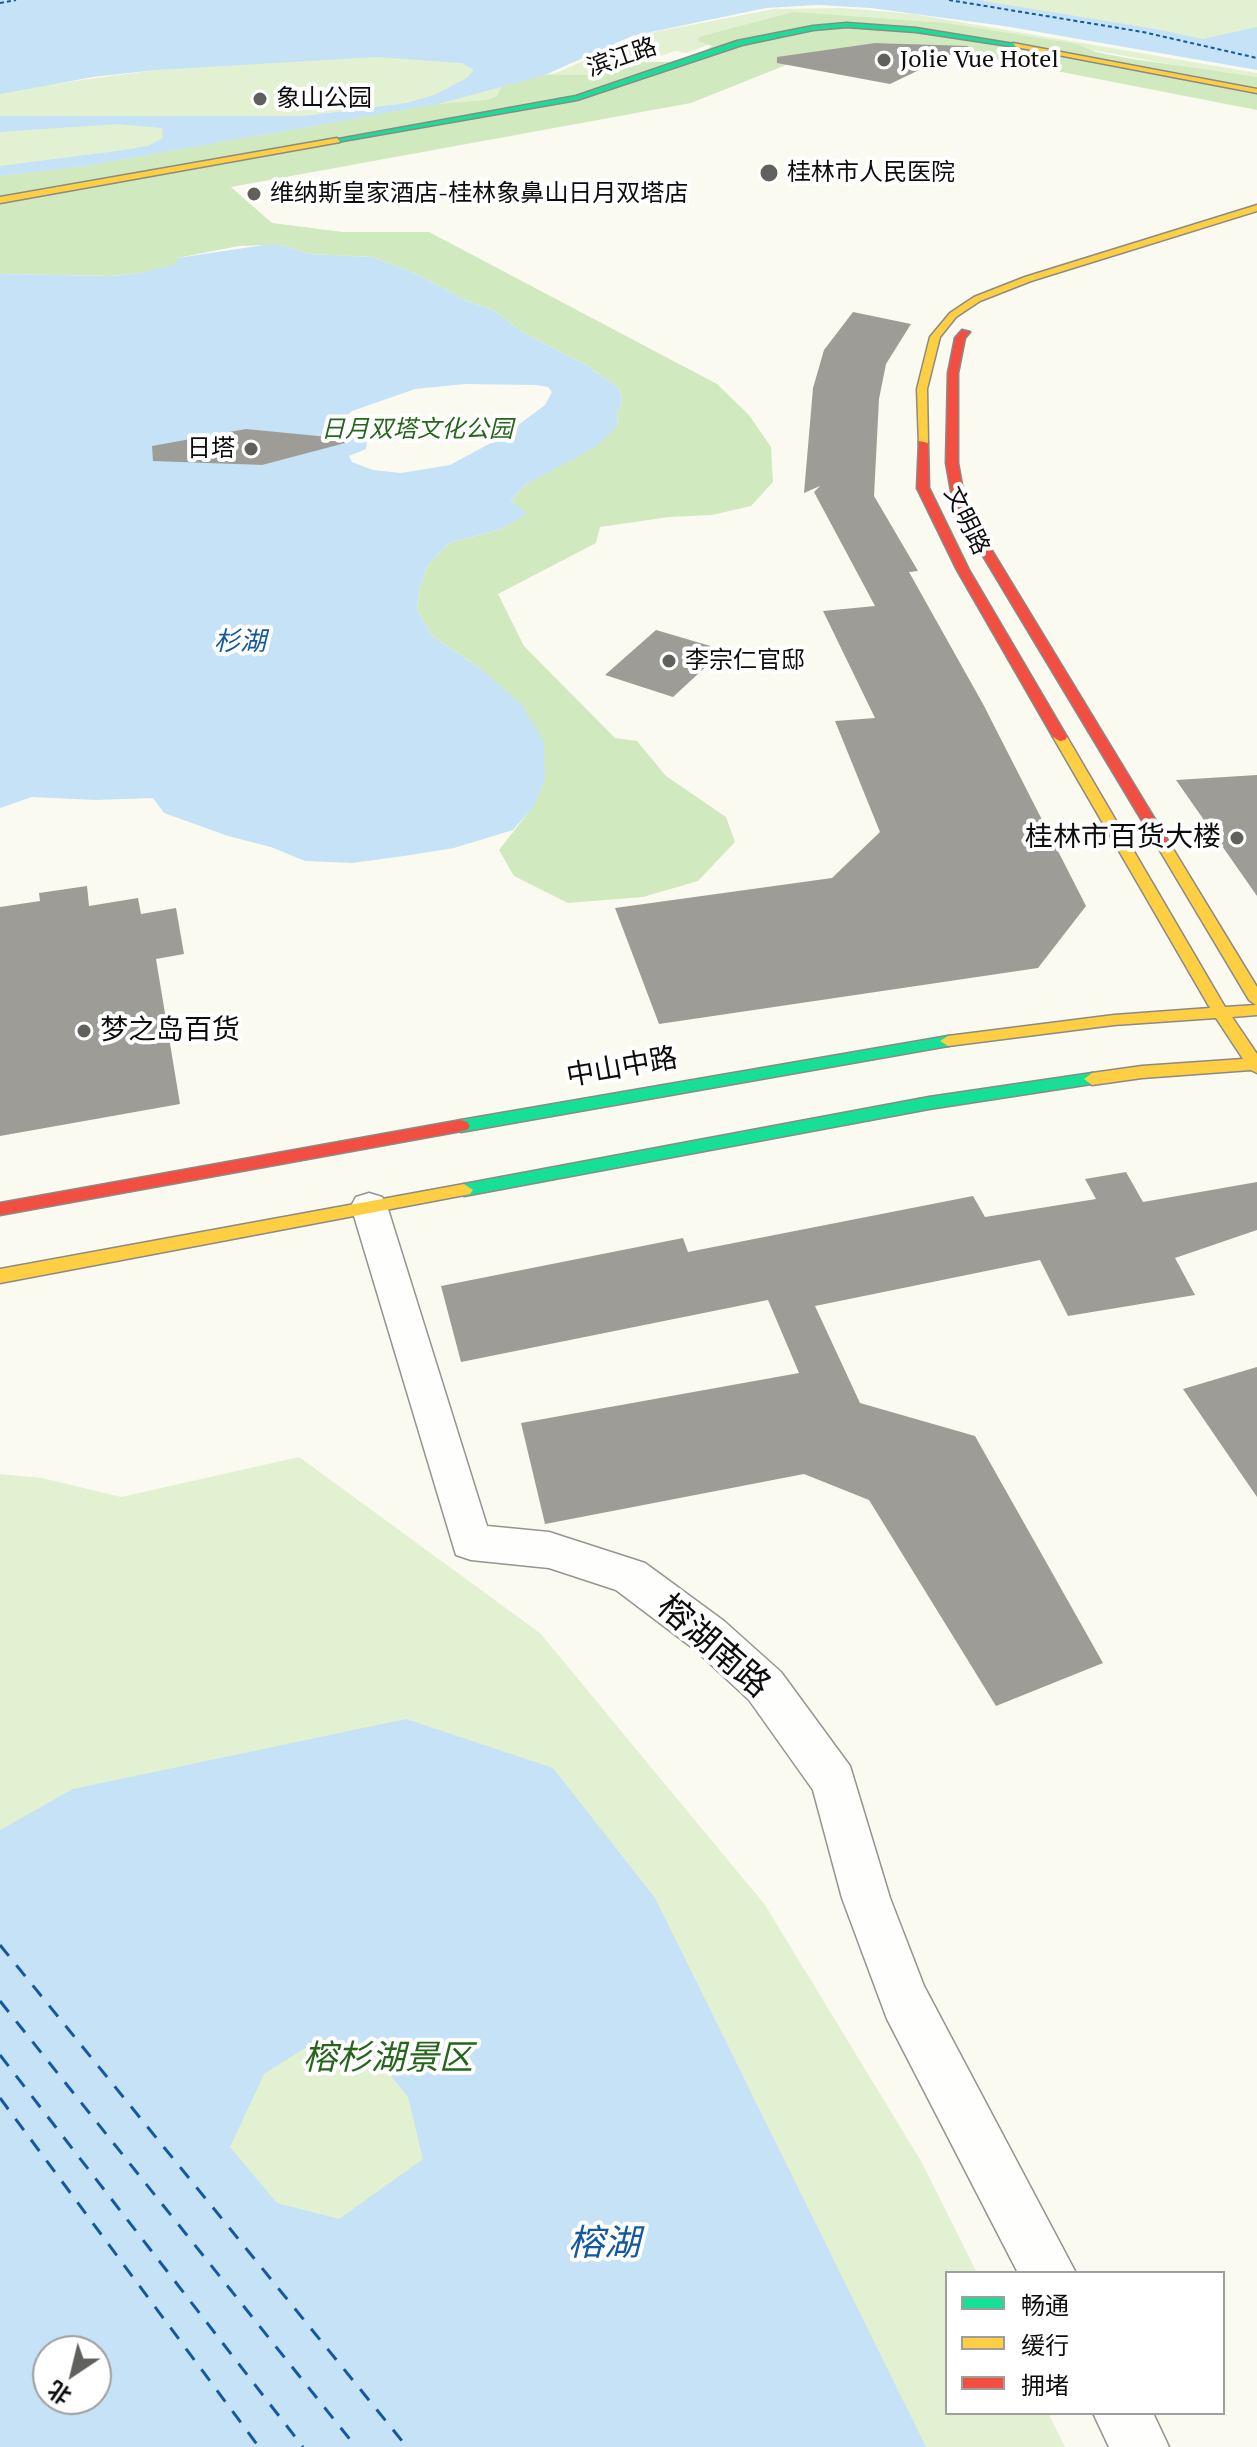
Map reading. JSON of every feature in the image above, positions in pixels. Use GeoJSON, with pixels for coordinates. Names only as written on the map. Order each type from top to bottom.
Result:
{"type":"FeatureCollection","features":[{"type":"Feature","properties":{"kind":"main road","name":"滨江路"},"geometry":{"type":"LineString","coordinates":[[0,200],[577,98],[740,43],[813,28],[847,25],[988,40],[1257,91]]}},
{"type":"Feature","properties":{"kind":"main road","name":"文明路"},"geometry":{"type":"LineString","coordinates":[[1256,1065],[1220,1012],[963,570],[923,488],[922,389],[935,337],[953,315],[977,299],[1028,279],[1257,208]]}},
{"type":"Feature","properties":{"kind":"main road","name":"文明路"},"geometry":{"type":"LineString","coordinates":[[1257,221],[1022,294],[998,304],[976,320],[960,338],[953,373],[952,463],[957,491],[968,521],[1257,1000]]}},
{"type":"Feature","properties":{"kind":"main road","name":"中山中路"},"geometry":{"type":"LineString","coordinates":[[0,1209],[901,1047],[1114,1020],[1257,1010]]}},
{"type":"Feature","properties":{"kind":"main road"},"geometry":{"type":"LineString","coordinates":[[0,1276],[929,1103],[1142,1072],[1256,1065]]}},
{"type":"Feature","properties":{"kind":"street","name":"榕湖南路"},"geometry":{"type":"LineString","coordinates":[[369,1206],[471,1542],[549,1550],[630,1576],[709,1635],[765,1686],[834,1781],[866,1898],[905,2001],[1047,2271]]}},
{"type":"Feature","properties":{"kind":"street"},"geometry":{"type":"LineString","coordinates":[[1123,2415],[1140,2447]]}},
{"type":"Feature","properties":{"kind":"green space"},"geometry":{"type":"Polygon","coordinates":[[[948,0],[1257,0],[1257,55],[948,0]]]}},
{"type":"Feature","properties":{"kind":"green space","name":"象山公园"},"geometry":{"type":"Polygon","coordinates":[[[842,8],[913,14],[1257,73],[1257,80],[1081,48],[735,35],[687,53],[675,51],[568,89],[0,189],[0,91],[156,70],[381,53],[482,60],[499,80],[556,73],[644,34],[774,9],[842,8]]]}},
{"type":"Feature","properties":{"kind":"green space"},"geometry":{"type":"Polygon","coordinates":[[[793,12],[946,23],[1076,44],[1126,58],[1257,77],[1257,110],[964,53],[910,44],[875,43],[821,51],[691,103],[231,187],[272,223],[343,232],[429,232],[717,384],[749,415],[771,447],[773,482],[751,506],[712,515],[669,517],[600,527],[596,543],[498,594],[524,646],[615,738],[637,741],[666,776],[726,817],[735,842],[698,881],[643,897],[568,903],[514,876],[499,850],[535,804],[545,778],[481,669],[432,636],[417,610],[419,589],[427,566],[449,543],[501,529],[526,514],[511,500],[525,485],[618,424],[617,415],[622,401],[619,388],[584,364],[524,333],[493,310],[372,257],[311,254],[281,245],[239,246],[177,258],[178,264],[140,273],[112,276],[0,274],[0,176],[85,166],[438,104],[487,100],[497,96],[502,86],[545,75],[596,75],[632,62],[670,62],[702,53],[712,46],[698,41],[699,37],[793,12]]]}},
{"type":"Feature","properties":{"kind":"green space","name":"榕湖"},"geometry":{"type":"Polygon","coordinates":[[[299,1457],[540,1633],[765,1905],[921,2161],[976,2271],[945,2271],[945,2415],[1049,2415],[1065,2447],[0,2447],[0,1474],[42,1478],[121,1497],[299,1457]]]}},
{"type":"Feature","properties":{"kind":"water"},"geometry":{"type":"Polygon","coordinates":[[[0,0],[978,0],[1203,39],[1257,27],[1257,70],[1004,26],[871,8],[818,5],[766,8],[632,36],[545,75],[438,104],[85,166],[0,176],[0,166],[148,146],[163,138],[162,128],[117,124],[0,132],[0,116],[305,116],[407,103],[434,95],[467,78],[474,70],[462,63],[377,57],[156,70],[93,77],[0,94],[0,0]]]}},
{"type":"Feature","properties":{"kind":"water","name":"杉湖"},"geometry":{"type":"Polygon","coordinates":[[[264,245],[281,245],[311,254],[372,257],[493,310],[524,333],[584,364],[619,388],[622,401],[617,415],[618,424],[611,433],[595,447],[525,485],[511,500],[527,514],[501,529],[449,543],[427,566],[419,589],[417,610],[432,636],[481,669],[522,705],[544,742],[545,778],[535,805],[513,830],[454,848],[404,856],[352,863],[305,861],[164,813],[153,798],[95,800],[32,797],[0,808],[0,274],[112,276],[177,264],[177,258],[264,245]],[[465,384],[415,389],[352,411],[339,422],[341,431],[362,435],[367,441],[366,449],[349,456],[352,462],[373,470],[401,473],[450,465],[502,437],[545,405],[552,392],[548,387],[536,385],[465,384]],[[246,429],[222,463],[262,465],[284,434],[246,429]]]}},
{"type":"Feature","properties":{"kind":"water","name":"榕湖"},"geometry":{"type":"Polygon","coordinates":[[[406,1719],[553,1768],[655,1898],[926,2447],[0,2447],[0,1830],[73,1789],[406,1719]],[[316,2041],[264,2074],[230,2147],[277,2203],[339,2219],[423,2159],[408,2097],[366,2045],[316,2041]]]}},
{"type":"Feature","properties":{"kind":"building","name":"Jolie Vue Hotel"},"geometry":{"type":"Polygon","coordinates":[[[875,43],[969,46],[890,84],[777,63],[777,57],[875,43]]]}},
{"type":"Feature","properties":{"kind":"building"},"geometry":{"type":"Polygon","coordinates":[[[853,312],[911,324],[886,364],[879,399],[874,496],[918,571],[909,572],[983,704],[1086,906],[1038,968],[659,1024],[615,908],[832,878],[880,832],[835,721],[875,718],[823,611],[875,606],[814,492],[820,486],[804,493],[813,388],[824,350],[853,312]]]}},
{"type":"Feature","properties":{"kind":"building"},"geometry":{"type":"Polygon","coordinates":[[[246,429],[349,439],[349,442],[262,465],[153,461],[152,446],[246,429]]]}},
{"type":"Feature","properties":{"kind":"building"},"geometry":{"type":"Polygon","coordinates":[[[656,630],[724,650],[673,697],[605,675],[656,630]]]}},
{"type":"Feature","properties":{"kind":"building","name":"桂林市百货大楼"},"geometry":{"type":"Polygon","coordinates":[[[1257,775],[1257,896],[1176,780],[1257,775]]]}},
{"type":"Feature","properties":{"kind":"building","name":"梦之岛百货"},"geometry":{"type":"Polygon","coordinates":[[[87,886],[89,906],[138,898],[141,914],[176,908],[184,954],[156,959],[180,1104],[0,1136],[0,907],[40,901],[39,893],[87,886]]]}},
{"type":"Feature","properties":{"kind":"building"},"geometry":{"type":"Polygon","coordinates":[[[1126,1172],[1143,1202],[1257,1182],[1257,1230],[1175,1258],[1195,1295],[1068,1316],[1040,1260],[815,1306],[860,1403],[975,1436],[1103,1663],[996,1706],[869,1500],[804,1474],[545,1524],[521,1423],[799,1373],[768,1300],[461,1362],[441,1286],[683,1238],[688,1252],[973,1196],[985,1217],[1096,1199],[1085,1179],[1126,1172]]]}},
{"type":"Feature","properties":{"kind":"building"},"geometry":{"type":"Polygon","coordinates":[[[1257,1367],[1257,1497],[1183,1389],[1257,1367]]]}},
{"type":"Feature","properties":{"kind":"ferry route"},"geometry":{"type":"LineString","coordinates":[[0,3],[16,0]]}},
{"type":"Feature","properties":{"kind":"ferry route"},"geometry":{"type":"LineString","coordinates":[[949,0],[1143,32],[1257,58]]}},
{"type":"Feature","properties":{"kind":"ferry route"},"geometry":{"type":"LineString","coordinates":[[0,1945],[407,2447]]}},
{"type":"Feature","properties":{"kind":"ferry route"},"geometry":{"type":"LineString","coordinates":[[0,2001],[356,2447]]}},
{"type":"Feature","properties":{"kind":"ferry route"},"geometry":{"type":"LineString","coordinates":[[0,2055],[303,2447]]}},
{"type":"Feature","properties":{"kind":"ferry route"},"geometry":{"type":"LineString","coordinates":[[0,2098],[259,2447]]}},
{"type":"Feature","properties":{"kind":"traffic: fast"},"geometry":{"type":"LineString","coordinates":[[337,140],[577,98],[740,43],[813,28],[847,25],[916,30],[1016,45]]}},
{"type":"Feature","properties":{"kind":"traffic: fast"},"geometry":{"type":"LineString","coordinates":[[461,1126],[948,1041]]}},
{"type":"Feature","properties":{"kind":"traffic: fast"},"geometry":{"type":"LineString","coordinates":[[464,1190],[929,1103],[1092,1079]]}},
{"type":"Feature","properties":{"kind":"traffic: slow"},"geometry":{"type":"LineString","coordinates":[[1016,45],[1257,91]]}},
{"type":"Feature","properties":{"kind":"traffic: slow"},"geometry":{"type":"LineString","coordinates":[[0,200],[337,140]]}},
{"type":"Feature","properties":{"kind":"traffic: slow"},"geometry":{"type":"LineString","coordinates":[[923,443],[922,389],[935,337],[953,315],[977,299],[1028,279],[1257,208]]}},
{"type":"Feature","properties":{"kind":"traffic: slow"},"geometry":{"type":"LineString","coordinates":[[1060,737],[1220,1012],[1257,1067]]}},
{"type":"Feature","properties":{"kind":"traffic: slow"},"geometry":{"type":"LineString","coordinates":[[1163,844],[1257,1000]]}},
{"type":"Feature","properties":{"kind":"traffic: slow"},"geometry":{"type":"LineString","coordinates":[[948,1041],[1114,1020],[1257,1010]]}},
{"type":"Feature","properties":{"kind":"traffic: slow"},"geometry":{"type":"LineString","coordinates":[[1092,1079],[1142,1072],[1257,1064]]}},
{"type":"Feature","properties":{"kind":"traffic: slow"},"geometry":{"type":"LineString","coordinates":[[0,1276],[464,1190]]}},
{"type":"Feature","properties":{"kind":"traffic: jam"},"geometry":{"type":"LineString","coordinates":[[965,332],[960,338],[953,373],[952,463],[957,491],[968,521],[1163,844]]}},
{"type":"Feature","properties":{"kind":"traffic: jam"},"geometry":{"type":"LineString","coordinates":[[923,443],[923,488],[963,570],[1060,737]]}},
{"type":"Feature","properties":{"kind":"traffic: jam"},"geometry":{"type":"LineString","coordinates":[[0,1209],[461,1126]]}},
{"type":"Feature","properties":{"kind":"place","name":"Jolie Vue Hotel"},"geometry":{"type":"Point","coordinates":[884,60]}},
{"type":"Feature","properties":{"kind":"place","name":"象山公园"},"geometry":{"type":"Point","coordinates":[260,99]}},
{"type":"Feature","properties":{"kind":"place","name":"桂林市人民医院"},"geometry":{"type":"Point","coordinates":[769,173]}},
{"type":"Feature","properties":{"kind":"place","name":"维纳斯皇家酒店-桂林象鼻山日月双塔店"},"geometry":{"type":"Point","coordinates":[254,194]}},
{"type":"Feature","properties":{"kind":"place","name":"日塔"},"geometry":{"type":"Point","coordinates":[251,449]}},
{"type":"Feature","properties":{"kind":"place","name":"李宗仁官邸"},"geometry":{"type":"Point","coordinates":[669,661]}},
{"type":"Feature","properties":{"kind":"place","name":"桂林市百货大楼"},"geometry":{"type":"Point","coordinates":[1237,838]}},
{"type":"Feature","properties":{"kind":"place","name":"梦之岛百货"},"geometry":{"type":"Point","coordinates":[84,1031]}},
{"type":"Feature","properties":{"kind":"park label","name":"日月双塔文化公园"},"geometry":{"type":"Point","coordinates":[417,430]}},
{"type":"Feature","properties":{"kind":"park label","name":"榕杉湖景区"},"geometry":{"type":"Point","coordinates":[388,2059]}}]}
